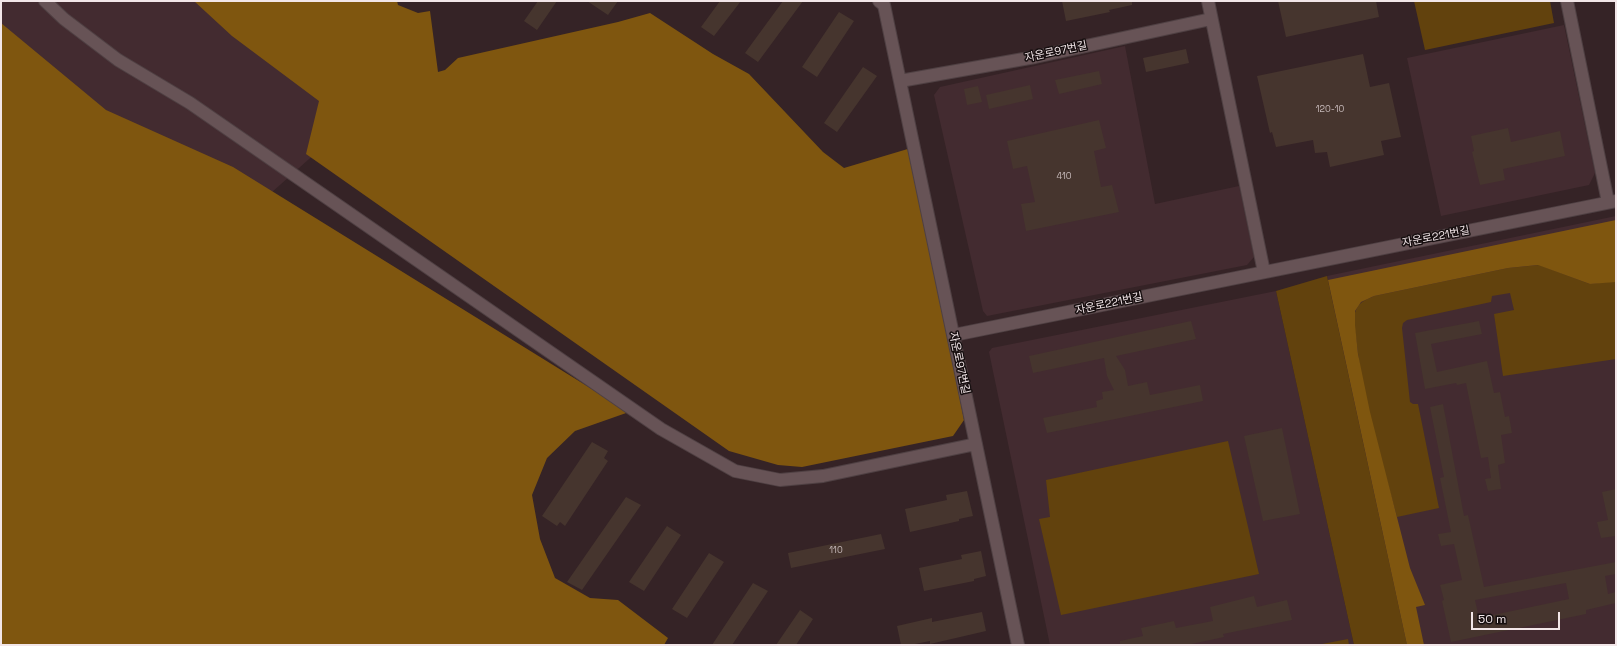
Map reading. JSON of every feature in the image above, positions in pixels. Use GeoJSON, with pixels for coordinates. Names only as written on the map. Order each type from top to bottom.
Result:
{"type":"FeatureCollection","features":[{"type":"Feature","properties":{"kind":"street"},"geometry":{"type":"LineString","coordinates":[[45,1],[64,19],[118,60],[190,103],[662,428],[735,471],[780,480],[823,476],[976,444]]}},
{"type":"Feature","properties":{"kind":"street"},"geometry":{"type":"LineString","coordinates":[[1208,1],[1264,272]]}},
{"type":"Feature","properties":{"kind":"street","name":"자운로221번길"},"geometry":{"type":"LineString","coordinates":[[954,335],[1612,202],[1567,1]]}},
{"type":"Feature","properties":{"kind":"street","name":"자운로97번길"},"geometry":{"type":"LineString","coordinates":[[883,2],[1018,645]]}},
{"type":"Feature","properties":{"kind":"street","name":"자운로97번길"},"geometry":{"type":"LineString","coordinates":[[900,81],[1035,57],[1211,19]]}},
{"type":"Feature","properties":{"kind":"shaded area"},"geometry":{"type":"Polygon","coordinates":[[[1,1],[294,1],[355,118],[206,251],[1,115],[1,1]]]}},
{"type":"Feature","properties":{"kind":"shaded area"},"geometry":{"type":"Polygon","coordinates":[[[194,1],[397,1],[398,5],[418,13],[430,11],[438,72],[445,70],[458,58],[618,22],[650,13],[713,54],[749,74],[823,152],[844,168],[911,148],[964,420],[953,436],[802,467],[778,465],[729,451],[306,154],[319,101],[232,36],[194,1]]]}},
{"type":"Feature","properties":{"kind":"shaded area"},"geometry":{"type":"Polygon","coordinates":[[[1414,1],[1550,1],[1554,23],[1425,50],[1414,1]]]}},
{"type":"Feature","properties":{"kind":"shaded area"},"geometry":{"type":"Polygon","coordinates":[[[1,23],[106,110],[233,167],[629,412],[575,431],[547,458],[532,495],[540,539],[555,578],[590,598],[618,600],[668,638],[664,645],[1,645],[1,23]]]}},
{"type":"Feature","properties":{"kind":"shaded area"},"geometry":{"type":"Polygon","coordinates":[[[1564,25],[1595,173],[1589,185],[1441,216],[1407,58],[1564,25]]]}},
{"type":"Feature","properties":{"kind":"shaded area"},"geometry":{"type":"Polygon","coordinates":[[[1125,46],[1155,204],[1239,186],[1254,257],[1247,265],[987,316],[983,311],[934,95],[940,87],[1125,46]]]}},
{"type":"Feature","properties":{"kind":"shaded area"},"geometry":{"type":"Polygon","coordinates":[[[1616,216],[1616,645],[1407,645],[1327,276],[1616,216]]]}},
{"type":"Feature","properties":{"kind":"shaded area"},"geometry":{"type":"Polygon","coordinates":[[[1616,220],[1616,282],[1590,284],[1538,265],[1508,268],[1374,296],[1361,302],[1355,311],[1358,354],[1370,412],[1410,568],[1425,605],[1416,607],[1424,645],[1407,645],[1328,280],[1616,220]]]}},
{"type":"Feature","properties":{"kind":"shaded area"},"geometry":{"type":"Polygon","coordinates":[[[1539,265],[1590,284],[1616,281],[1616,359],[1503,376],[1494,314],[1514,310],[1510,293],[1492,296],[1491,302],[1407,320],[1403,323],[1402,328],[1410,402],[1413,404],[1418,404],[1439,508],[1397,517],[1367,405],[1363,383],[1354,324],[1354,316],[1359,305],[1374,296],[1508,268],[1539,265]]]}},
{"type":"Feature","properties":{"kind":"shaded area"},"geometry":{"type":"Polygon","coordinates":[[[1327,276],[1407,645],[1354,645],[1276,291],[1327,276]]]}},
{"type":"Feature","properties":{"kind":"shaded area"},"geometry":{"type":"Polygon","coordinates":[[[1276,291],[1354,645],[1050,645],[989,352],[992,348],[1276,291]]]}},
{"type":"Feature","properties":{"kind":"shaded area"},"geometry":{"type":"Polygon","coordinates":[[[1228,441],[1259,574],[1061,615],[1039,519],[1050,517],[1046,480],[1228,441]]]}},
{"type":"Feature","properties":{"kind":"shaded area"},"geometry":{"type":"Polygon","coordinates":[[[1348,639],[1349,645],[1317,645],[1348,639]]]}},
{"type":"Feature","properties":{"kind":"building"},"geometry":{"type":"Polygon","coordinates":[[[538,1],[557,1],[537,30],[524,21],[538,1]]]}},
{"type":"Feature","properties":{"kind":"building"},"geometry":{"type":"Polygon","coordinates":[[[587,1],[618,1],[608,15],[587,1]]]}},
{"type":"Feature","properties":{"kind":"building"},"geometry":{"type":"Polygon","coordinates":[[[720,1],[741,1],[714,36],[701,27],[720,1]]]}},
{"type":"Feature","properties":{"kind":"building"},"geometry":{"type":"Polygon","coordinates":[[[783,1],[803,1],[758,62],[745,53],[783,1]]]}},
{"type":"Feature","properties":{"kind":"building"},"geometry":{"type":"Polygon","coordinates":[[[1062,1],[1132,1],[1132,5],[1109,10],[1110,12],[1066,21],[1062,1]]]}},
{"type":"Feature","properties":{"kind":"building"},"geometry":{"type":"Polygon","coordinates":[[[1278,1],[1376,1],[1379,17],[1286,37],[1278,1]]]}},
{"type":"Feature","properties":{"kind":"building"},"geometry":{"type":"Polygon","coordinates":[[[839,12],[854,21],[817,77],[802,67],[839,12]]]}},
{"type":"Feature","properties":{"kind":"building"},"geometry":{"type":"Polygon","coordinates":[[[1186,49],[1189,63],[1146,72],[1143,58],[1186,49]]]}},
{"type":"Feature","properties":{"kind":"building"},"geometry":{"type":"Polygon","coordinates":[[[1363,54],[1370,87],[1389,83],[1401,137],[1381,141],[1384,155],[1330,167],[1327,152],[1315,153],[1313,140],[1276,147],[1272,132],[1270,133],[1257,76],[1363,54]]]}},
{"type":"Feature","properties":{"kind":"building"},"geometry":{"type":"Polygon","coordinates":[[[863,67],[877,76],[837,132],[824,123],[863,67]]]}},
{"type":"Feature","properties":{"kind":"building"},"geometry":{"type":"Polygon","coordinates":[[[1099,71],[1102,84],[1059,94],[1055,80],[1099,71]]]}},
{"type":"Feature","properties":{"kind":"building"},"geometry":{"type":"Polygon","coordinates":[[[1030,85],[1033,99],[989,109],[986,95],[1030,85]]]}},
{"type":"Feature","properties":{"kind":"building"},"geometry":{"type":"Polygon","coordinates":[[[978,86],[982,102],[967,105],[964,89],[978,86]]]}},
{"type":"Feature","properties":{"kind":"building"},"geometry":{"type":"Polygon","coordinates":[[[1099,120],[1106,148],[1094,151],[1101,187],[1112,185],[1119,212],[1026,231],[1021,204],[1035,202],[1027,166],[1013,169],[1007,141],[1099,120]]]}},
{"type":"Feature","properties":{"kind":"building"},"geometry":{"type":"Polygon","coordinates":[[[1508,128],[1511,142],[1560,131],[1565,156],[1503,169],[1505,180],[1480,185],[1472,152],[1474,151],[1471,136],[1508,128]]]}},
{"type":"Feature","properties":{"kind":"building"},"geometry":{"type":"Polygon","coordinates":[[[1191,321],[1196,339],[1116,356],[1125,370],[1128,386],[1147,382],[1150,395],[1200,385],[1203,401],[1047,433],[1043,418],[1097,407],[1096,401],[1103,399],[1102,392],[1114,390],[1107,376],[1104,358],[1033,373],[1029,356],[1191,321]]]}},
{"type":"Feature","properties":{"kind":"building"},"geometry":{"type":"Polygon","coordinates":[[[1479,321],[1482,334],[1431,344],[1437,372],[1487,361],[1494,393],[1500,392],[1505,417],[1509,416],[1512,433],[1501,435],[1505,463],[1498,465],[1501,489],[1488,491],[1485,479],[1491,478],[1488,457],[1481,458],[1466,383],[1457,385],[1456,383],[1425,389],[1415,333],[1479,321]]]}},
{"type":"Feature","properties":{"kind":"building"},"geometry":{"type":"Polygon","coordinates":[[[1443,404],[1464,516],[1468,515],[1484,587],[1616,562],[1616,574],[1605,576],[1608,594],[1616,592],[1616,603],[1586,610],[1586,614],[1451,642],[1440,585],[1462,580],[1454,544],[1441,546],[1438,534],[1451,532],[1440,478],[1444,477],[1430,407],[1443,404]],[[1566,583],[1475,600],[1479,618],[1569,599],[1566,583]]]}},
{"type":"Feature","properties":{"kind":"building"},"geometry":{"type":"Polygon","coordinates":[[[1282,428],[1300,514],[1263,521],[1244,436],[1282,428]]]}},
{"type":"Feature","properties":{"kind":"building"},"geometry":{"type":"Polygon","coordinates":[[[592,442],[608,451],[604,458],[608,461],[565,526],[560,522],[557,526],[542,516],[592,442]]]}},
{"type":"Feature","properties":{"kind":"building"},"geometry":{"type":"Polygon","coordinates":[[[1616,489],[1616,536],[1601,538],[1597,522],[1608,520],[1602,492],[1616,489]]]}},
{"type":"Feature","properties":{"kind":"building"},"geometry":{"type":"Polygon","coordinates":[[[967,491],[973,516],[959,519],[959,521],[910,532],[905,509],[947,500],[946,495],[967,491]]]}},
{"type":"Feature","properties":{"kind":"building"},"geometry":{"type":"Polygon","coordinates":[[[626,497],[641,505],[582,590],[567,582],[626,497]]]}},
{"type":"Feature","properties":{"kind":"building"},"geometry":{"type":"Polygon","coordinates":[[[667,526],[681,535],[644,591],[629,582],[667,526]]]}},
{"type":"Feature","properties":{"kind":"building"},"geometry":{"type":"Polygon","coordinates":[[[881,534],[885,549],[791,568],[788,553],[881,534]]]}},
{"type":"Feature","properties":{"kind":"building"},"geometry":{"type":"Polygon","coordinates":[[[981,551],[986,576],[974,579],[974,581],[924,591],[919,568],[962,559],[961,555],[981,551]]]}},
{"type":"Feature","properties":{"kind":"building"},"geometry":{"type":"Polygon","coordinates":[[[709,553],[724,562],[687,618],[672,609],[709,553]]]}},
{"type":"Feature","properties":{"kind":"building"},"geometry":{"type":"Polygon","coordinates":[[[753,583],[768,591],[732,645],[712,645],[753,583]]]}},
{"type":"Feature","properties":{"kind":"building"},"geometry":{"type":"Polygon","coordinates":[[[1254,596],[1257,607],[1287,600],[1292,620],[1223,634],[1224,637],[1187,645],[1120,645],[1120,641],[1143,636],[1141,628],[1174,621],[1176,628],[1213,621],[1210,607],[1254,596]]]}},
{"type":"Feature","properties":{"kind":"building"},"geometry":{"type":"Polygon","coordinates":[[[800,610],[813,619],[796,645],[776,645],[800,610]]]}},
{"type":"Feature","properties":{"kind":"building"},"geometry":{"type":"Polygon","coordinates":[[[982,612],[986,631],[930,644],[930,641],[910,645],[901,645],[897,626],[932,618],[932,622],[982,612]]]}}]}
